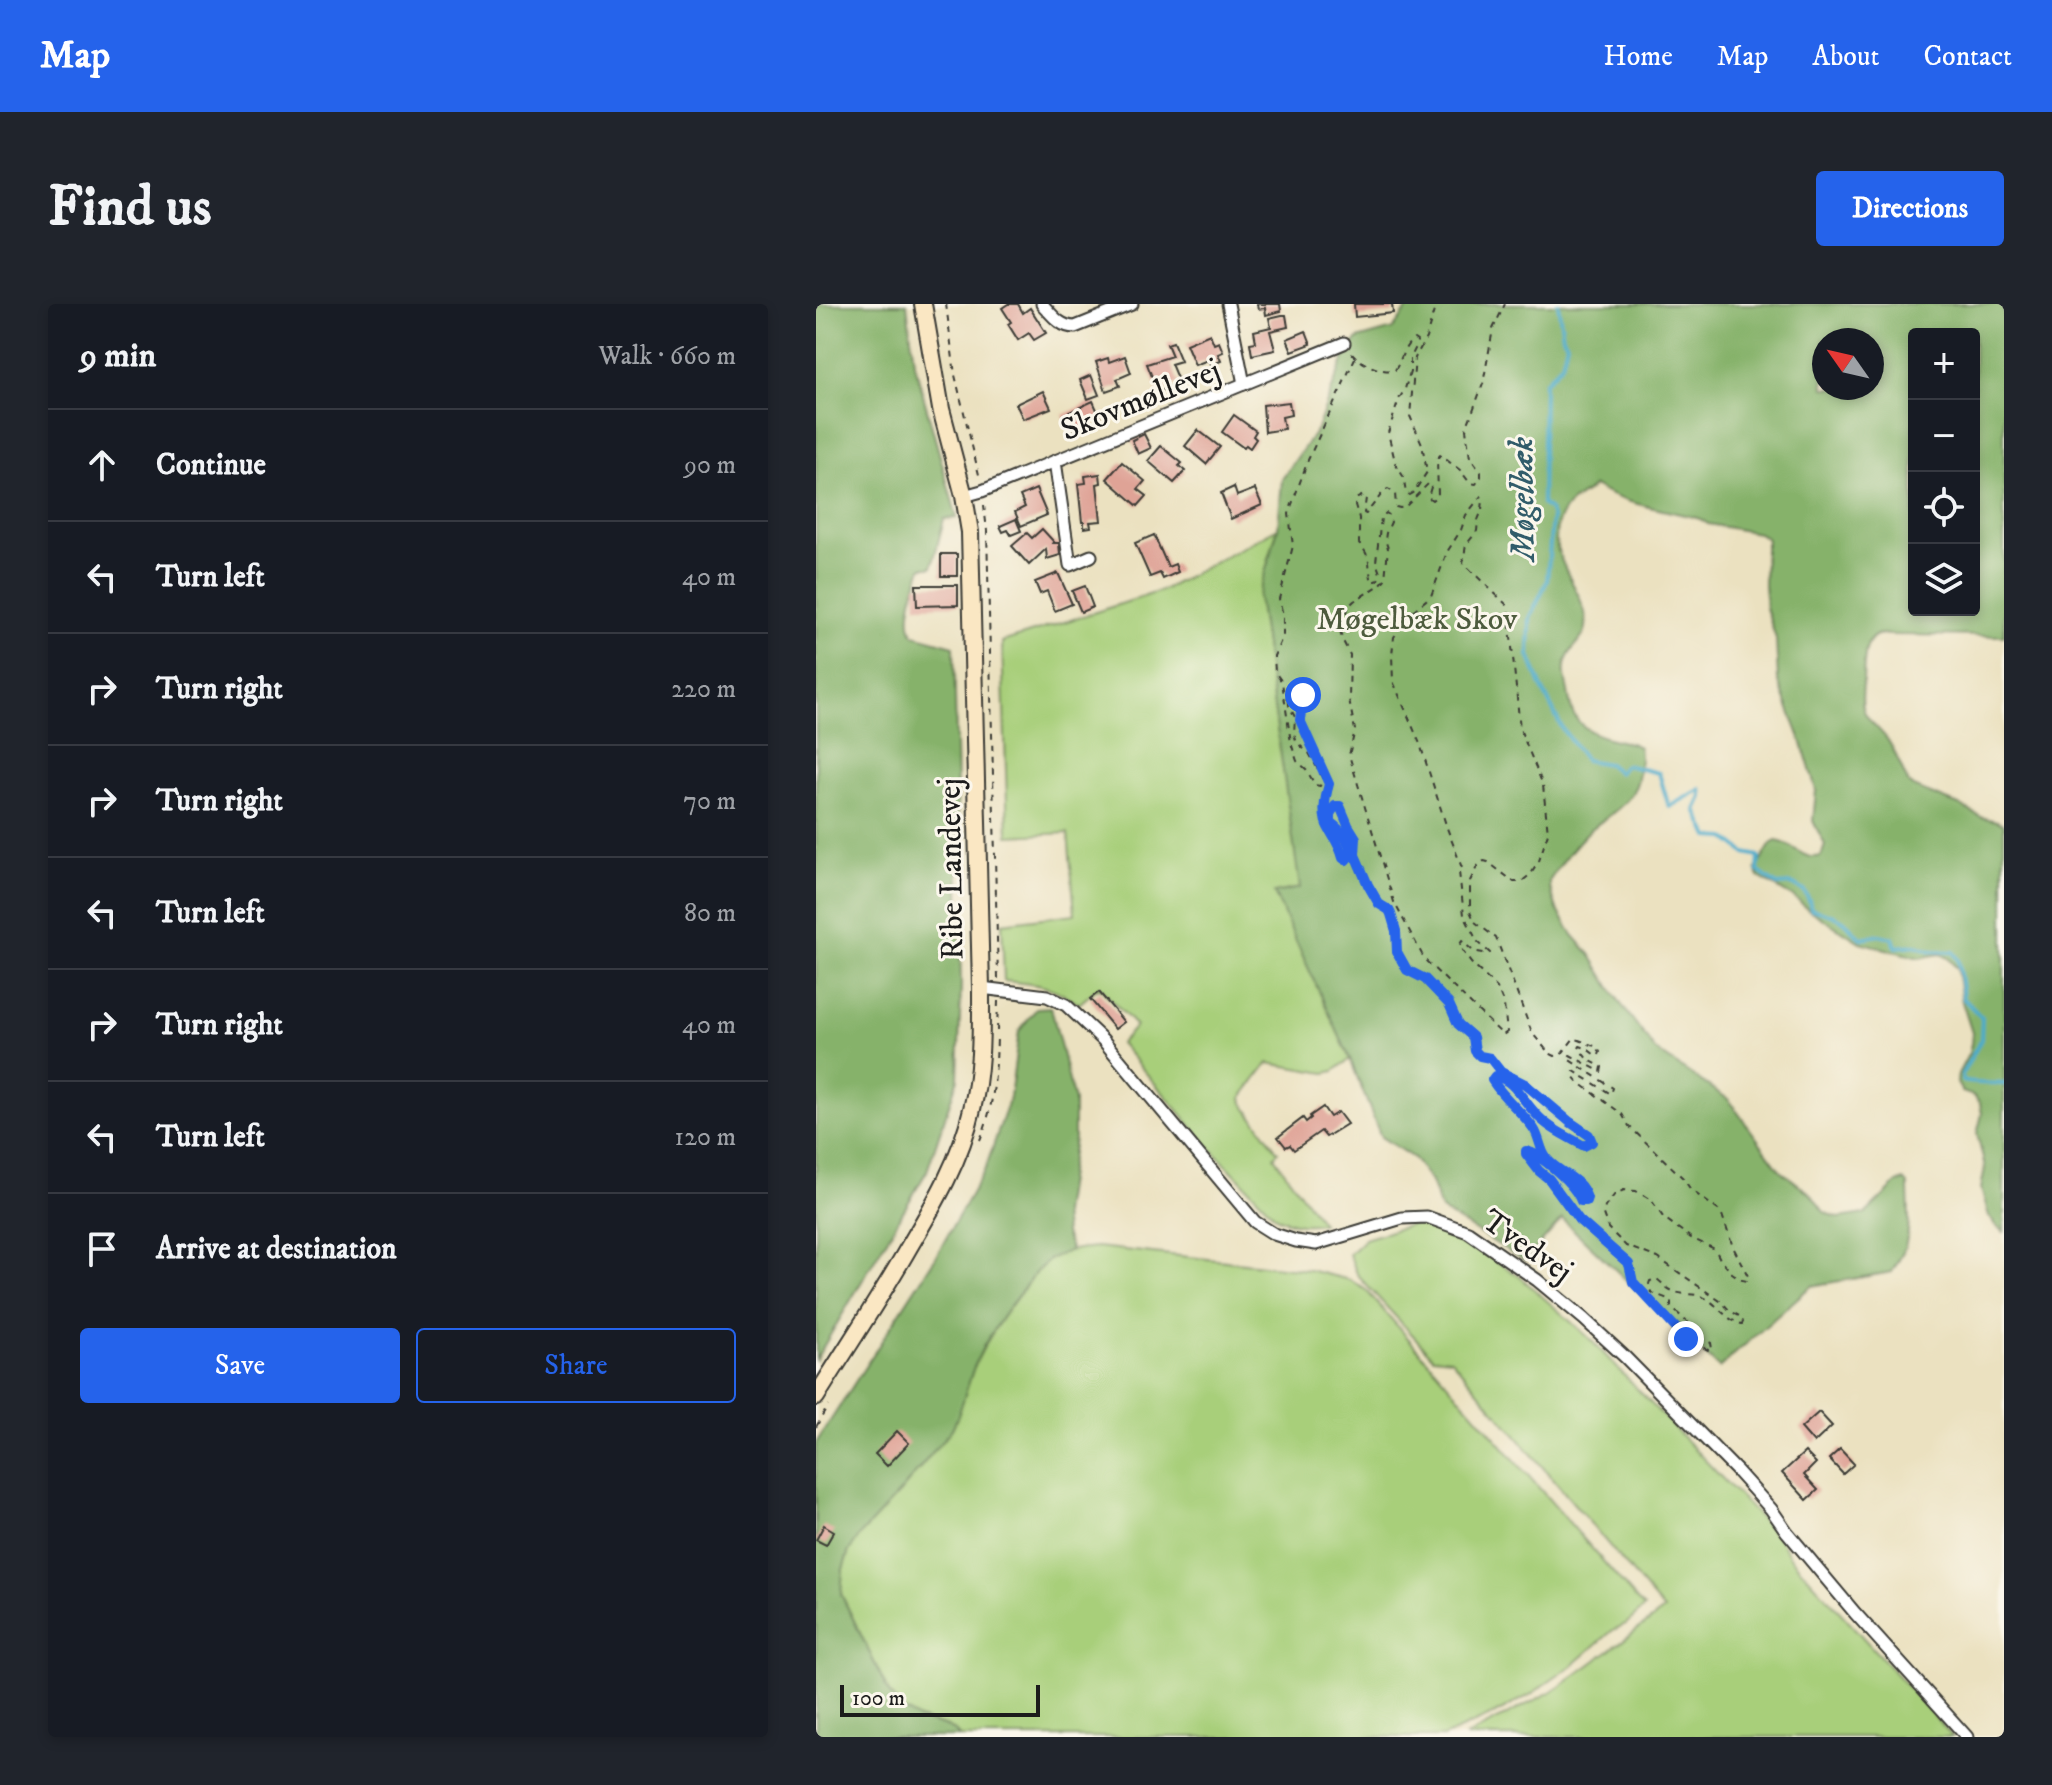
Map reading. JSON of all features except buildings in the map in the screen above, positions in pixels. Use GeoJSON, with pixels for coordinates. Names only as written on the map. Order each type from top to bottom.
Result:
{"type":"FeatureCollection","features":[{"type":"Feature","properties":{"kind":"main road","name":"Ribe Landevej"},"geometry":{"type":"LineString","coordinates":[[824,1399],[935,1205],[957,1158],[973,1109],[989,989],[970,532],[964,496],[941,409],[923,304]]}},
{"type":"Feature","properties":{"kind":"street"},"geometry":{"type":"LineString","coordinates":[[1042,304],[1059,322],[1075,327],[1132,304]]}},
{"type":"Feature","properties":{"kind":"street","name":"Skovmøllevej"},"geometry":{"type":"LineString","coordinates":[[1228,304],[1244,384]]}},
{"type":"Feature","properties":{"kind":"street","name":"Skovmøllevej"},"geometry":{"type":"LineString","coordinates":[[964,496],[1344,343]]}},
{"type":"Feature","properties":{"kind":"street","name":"Skovmøllevej"},"geometry":{"type":"LineString","coordinates":[[1055,461],[1070,565],[1091,556]]}},
{"type":"Feature","properties":{"kind":"street","name":"Tvedvej"},"geometry":{"type":"LineString","coordinates":[[989,989],[1047,996],[1066,1005],[1103,1040],[1255,1222],[1274,1234],[1316,1244],[1402,1218],[1427,1217],[1468,1232],[1537,1280],[1625,1357],[1736,1470],[1855,1613],[1967,1737]]}},
{"type":"Feature","properties":{"kind":"path"},"geometry":{"type":"LineString","coordinates":[[946,304],[955,375],[982,491],[987,531],[989,989],[996,1077],[989,1118],[977,1147]]}},
{"type":"Feature","properties":{"kind":"path"},"geometry":{"type":"LineString","coordinates":[[1436,304],[1426,338],[1415,358],[1410,416],[1428,467],[1423,480],[1414,492],[1406,493],[1388,433],[1410,372],[1410,359],[1417,343],[1414,339],[1407,345],[1393,371],[1381,370],[1355,358],[1308,460],[1291,507],[1293,546],[1279,599],[1283,615],[1283,640],[1274,656],[1275,672],[1282,682],[1291,743],[1297,761],[1315,785],[1320,786],[1323,778],[1309,753],[1297,743],[1294,734],[1295,717],[1289,706],[1288,690],[1295,687],[1303,695],[1300,720],[1329,784],[1325,818],[1328,827],[1346,860],[1352,853],[1350,847],[1341,829],[1330,822],[1332,808],[1340,806],[1356,838],[1355,855],[1368,885],[1379,904],[1391,914],[1397,952],[1407,970],[1425,979],[1449,1004],[1458,1024],[1473,1037],[1475,1051],[1480,1056],[1490,1058],[1501,1072],[1525,1084],[1589,1135],[1592,1142],[1584,1146],[1545,1123],[1501,1076],[1495,1076],[1492,1080],[1534,1130],[1548,1161],[1575,1178],[1583,1189],[1586,1201],[1581,1201],[1565,1177],[1535,1153],[1526,1151],[1539,1171],[1549,1179],[1579,1220],[1629,1264],[1633,1282],[1686,1339],[1708,1351],[1712,1349],[1711,1343],[1688,1329],[1687,1322],[1671,1307],[1671,1301],[1650,1292],[1650,1281],[1657,1279],[1674,1292],[1701,1295],[1721,1313],[1742,1324],[1741,1317],[1658,1258],[1626,1246],[1608,1228],[1603,1214],[1615,1194],[1624,1190],[1636,1191],[1651,1200],[1663,1217],[1691,1238],[1715,1249],[1732,1273],[1747,1281],[1748,1276],[1733,1247],[1721,1212],[1691,1190],[1683,1178],[1629,1126],[1622,1114],[1573,1076],[1574,1071],[1611,1094],[1613,1088],[1568,1059],[1570,1055],[1601,1072],[1602,1067],[1587,1059],[1579,1048],[1599,1055],[1597,1047],[1576,1038],[1561,1055],[1555,1056],[1532,1033],[1496,938],[1475,922],[1470,911],[1470,881],[1478,865],[1488,862],[1514,882],[1521,882],[1539,861],[1548,833],[1543,785],[1520,729],[1508,606],[1463,563],[1466,545],[1477,531],[1482,510],[1481,496],[1466,515],[1461,530],[1447,552],[1431,596],[1410,613],[1394,637],[1393,681],[1420,744],[1462,868],[1459,872],[1464,915],[1477,941],[1490,953],[1473,951],[1462,941],[1459,946],[1471,963],[1497,988],[1504,1005],[1507,1032],[1503,1035],[1425,960],[1394,902],[1349,755],[1355,730],[1349,700],[1350,655],[1340,631],[1349,606],[1385,579],[1388,548],[1385,540],[1391,522],[1386,513],[1381,518],[1376,562],[1380,573],[1378,580],[1372,582],[1371,564],[1359,543],[1356,499],[1363,495],[1366,498],[1366,514],[1388,489],[1395,493],[1396,507],[1405,507],[1429,483],[1428,497],[1432,500],[1438,495],[1437,459],[1440,455],[1460,470],[1470,483],[1476,484],[1481,472],[1470,458],[1466,429],[1483,384],[1493,329],[1505,304]]}},
{"type":"Feature","properties":{"kind":"path"},"geometry":{"type":"LineString","coordinates":[[816,1427],[824,1399]]}},
{"type":"Feature","properties":{"kind":"green space"},"geometry":{"type":"Polygon","coordinates":[[[816,304],[907,304],[914,362],[957,518],[944,519],[932,567],[922,567],[919,574],[910,620],[914,635],[954,646],[961,985],[958,1078],[927,1171],[816,1359],[816,304]]]}},
{"type":"Feature","properties":{"kind":"green space","name":"Møgelbæk Skov"},"geometry":{"type":"Polygon","coordinates":[[[1411,304],[2004,304],[2004,636],[1880,634],[1873,637],[1864,658],[1862,698],[1865,713],[1889,742],[1908,783],[1981,817],[2004,824],[2004,1232],[1989,1216],[1981,1189],[1985,1167],[1977,1134],[1982,1114],[1980,1103],[1974,1096],[1962,1092],[1957,1083],[1958,1074],[1969,1053],[1972,1033],[1962,1002],[1957,969],[1940,954],[1919,958],[1860,942],[1759,877],[1756,869],[1776,841],[1815,857],[1821,856],[1825,845],[1813,821],[1816,790],[1778,680],[1776,639],[1766,608],[1764,585],[1767,540],[1758,533],[1708,524],[1700,519],[1631,502],[1594,486],[1566,508],[1558,522],[1556,536],[1562,563],[1586,617],[1584,634],[1567,659],[1565,677],[1572,709],[1579,722],[1600,736],[1639,747],[1640,765],[1637,782],[1628,799],[1584,836],[1550,880],[1557,909],[1656,1051],[1728,1099],[1780,1170],[1811,1194],[1824,1212],[1839,1218],[1865,1214],[1904,1180],[1908,1184],[1909,1213],[1905,1247],[1892,1272],[1811,1286],[1719,1368],[1562,1219],[1525,1261],[1441,1210],[1431,1182],[1413,1158],[1381,1137],[1350,1059],[1274,893],[1300,888],[1258,597],[1278,528],[1282,479],[1317,429],[1345,355],[1358,339],[1393,329],[1411,304]]]}},
{"type":"Feature","properties":{"kind":"green space"},"geometry":{"type":"Polygon","coordinates":[[[1278,528],[1258,597],[1301,888],[1275,893],[1350,1059],[1334,1071],[1325,1073],[1268,1063],[1242,1097],[1243,1103],[1278,1152],[1274,1157],[1322,1223],[1310,1224],[1293,1223],[1276,1217],[1213,1151],[1120,1043],[1136,1026],[1099,987],[1079,1004],[1052,989],[1004,981],[1002,923],[1075,914],[1068,833],[1008,836],[1002,642],[1161,591],[1278,528]]]}},
{"type":"Feature","properties":{"kind":"green space"},"geometry":{"type":"Polygon","coordinates":[[[1051,1007],[1074,1101],[1074,1139],[1063,1213],[1071,1250],[1051,1258],[1009,1307],[984,1345],[952,1429],[863,1532],[849,1551],[843,1569],[841,1594],[889,1693],[901,1708],[918,1719],[947,1727],[959,1737],[816,1737],[816,1443],[935,1258],[986,1167],[1010,1097],[1019,1031],[1037,1008],[1051,1007]]]}},
{"type":"Feature","properties":{"kind":"green space"},"geometry":{"type":"Polygon","coordinates":[[[1413,1224],[1454,1233],[1519,1276],[1587,1336],[1778,1537],[1791,1558],[1953,1737],[1465,1737],[1558,1688],[1664,1610],[1451,1359],[1433,1357],[1358,1276],[1349,1254],[1365,1239],[1413,1224]]]}},
{"type":"Feature","properties":{"kind":"green space"},"geometry":{"type":"Polygon","coordinates":[[[1097,1247],[1309,1270],[1350,1280],[1366,1290],[1644,1608],[1530,1695],[1443,1737],[959,1737],[947,1727],[918,1719],[901,1708],[889,1693],[841,1594],[843,1569],[849,1551],[974,1367],[997,1326],[1036,1273],[1054,1256],[1097,1247]]]}},
{"type":"Feature","properties":{"kind":"waterway","name":"Møgelbæk"},"geometry":{"type":"LineString","coordinates":[[1558,304],[1563,337],[1567,343],[1562,364],[1544,383],[1542,504],[1549,509],[1552,517],[1547,581],[1530,618],[1529,655],[1563,730],[1585,760],[1608,764],[1619,773],[1625,765],[1659,773],[1669,807],[1701,789],[1702,797],[1696,810],[1709,837],[1726,838],[1745,853],[1759,856],[1758,871],[1777,885],[1792,884],[1804,891],[1811,909],[1839,918],[1861,938],[1879,935],[1893,938],[1896,947],[1915,945],[1931,951],[1953,952],[1958,960],[1963,998],[1982,1018],[1981,1040],[1962,1074],[1963,1081],[2004,1084]]}},
{"type":"Feature","properties":{"kind":"route"},"geometry":{"type":"LineString","coordinates":[[1303,695],[1300,720],[1329,784],[1325,818],[1328,827],[1346,860],[1352,853],[1350,847],[1341,829],[1330,822],[1332,808],[1340,806],[1356,838],[1355,855],[1368,885],[1379,904],[1391,914],[1397,952],[1407,970],[1425,979],[1449,1004],[1458,1024],[1473,1037],[1475,1051],[1480,1056],[1490,1058],[1501,1072],[1525,1084],[1589,1135],[1592,1142],[1584,1146],[1545,1123],[1501,1076],[1495,1076],[1492,1080],[1534,1130],[1548,1161],[1575,1178],[1587,1194],[1586,1201],[1581,1201],[1565,1177],[1535,1153],[1528,1150],[1526,1154],[1579,1220],[1629,1264],[1633,1282],[1686,1339]]}}]}
